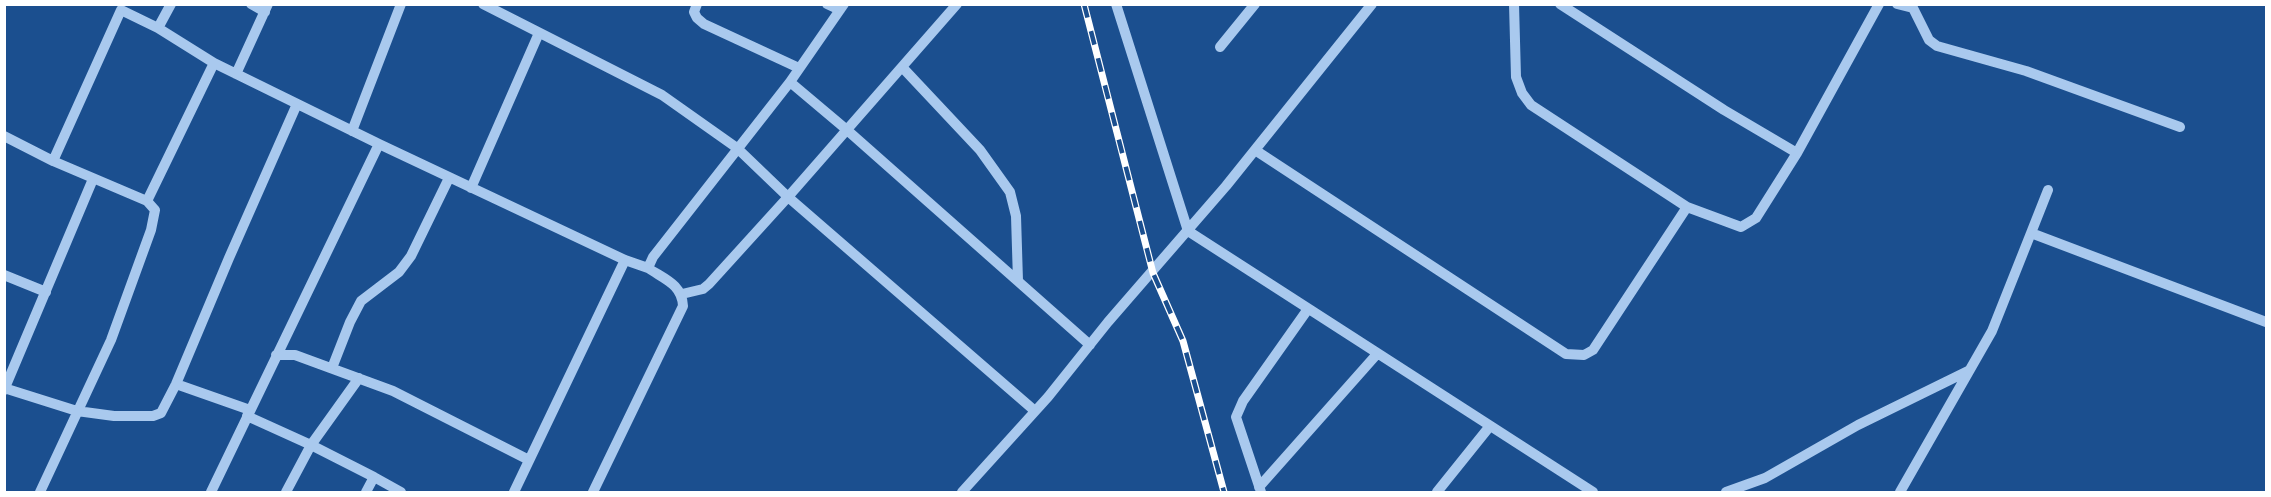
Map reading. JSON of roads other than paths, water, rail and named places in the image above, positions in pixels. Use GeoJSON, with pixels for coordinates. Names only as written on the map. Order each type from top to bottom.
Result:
{"type":"FeatureCollection","features":[{"type":"Feature","properties":{"kind":"street"},"geometry":{"type":"LineString","coordinates":[[158,28],[171,4]]}},
{"type":"Feature","properties":{"kind":"street"},"geometry":{"type":"LineString","coordinates":[[236,74],[266,8],[251,4]]}},
{"type":"Feature","properties":{"kind":"street"},"geometry":{"type":"LineString","coordinates":[[352,131],[401,4]]}},
{"type":"Feature","properties":{"kind":"street"},"geometry":{"type":"LineString","coordinates":[[483,4],[662,95],[737,148],[788,197],[1035,411]]}},
{"type":"Feature","properties":{"kind":"street"},"geometry":{"type":"LineString","coordinates":[[697,4],[694,12],[704,24],[799,68]]}},
{"type":"Feature","properties":{"kind":"street"},"geometry":{"type":"LineString","coordinates":[[648,268],[653,257],[790,82],[842,7],[828,4]]}},
{"type":"Feature","properties":{"kind":"street"},"geometry":{"type":"LineString","coordinates":[[1116,4],[1188,231],[1593,492]]}},
{"type":"Feature","properties":{"kind":"street"},"geometry":{"type":"LineString","coordinates":[[1220,47],[1255,4]]}},
{"type":"Feature","properties":{"kind":"street"},"geometry":{"type":"LineString","coordinates":[[962,492],[1035,411],[1188,231],[1372,4]]}},
{"type":"Feature","properties":{"kind":"street"},"geometry":{"type":"LineString","coordinates":[[1514,4],[1516,77],[1522,93],[1531,105],[1687,207],[1740,227],[1756,218],[1797,153],[1879,4]]}},
{"type":"Feature","properties":{"kind":"street"},"geometry":{"type":"LineString","coordinates":[[1560,4],[1724,110],[1797,153]]}},
{"type":"Feature","properties":{"kind":"street"},"geometry":{"type":"LineString","coordinates":[[1896,4],[1913,6],[1929,40],[1937,46],[2026,71],[2180,127]]}},
{"type":"Feature","properties":{"kind":"street"},"geometry":{"type":"LineString","coordinates":[[682,294],[703,289],[709,284],[902,68],[954,6]]}},
{"type":"Feature","properties":{"kind":"street"},"geometry":{"type":"LineString","coordinates":[[53,161],[121,10],[158,28],[214,63],[352,131],[625,260],[648,268],[677,287],[682,294],[683,306],[593,492]]}},
{"type":"Feature","properties":{"kind":"street"},"geometry":{"type":"LineString","coordinates":[[471,188],[539,33]]}},
{"type":"Feature","properties":{"kind":"street"},"geometry":{"type":"LineString","coordinates":[[147,201],[214,63]]}},
{"type":"Feature","properties":{"kind":"street"},"geometry":{"type":"LineString","coordinates":[[902,68],[980,150],[1010,192],[1016,216],[1018,281]]}},
{"type":"Feature","properties":{"kind":"street"},"geometry":{"type":"LineString","coordinates":[[790,82],[1090,345]]}},
{"type":"Feature","properties":{"kind":"street"},"geometry":{"type":"LineString","coordinates":[[93,179],[5,389],[77,411],[114,416],[153,416],[161,413],[176,384],[228,258],[297,104]]}},
{"type":"Feature","properties":{"kind":"street"},"geometry":{"type":"LineString","coordinates":[[4,136],[53,161],[147,201],[154,210],[151,230],[111,340],[40,492]]}},
{"type":"Feature","properties":{"kind":"street"},"geometry":{"type":"LineString","coordinates":[[211,492],[379,144]]}},
{"type":"Feature","properties":{"kind":"street"},"geometry":{"type":"LineString","coordinates":[[1255,150],[1566,354],[1584,355],[1593,350],[1687,207]]}},
{"type":"Feature","properties":{"kind":"street"},"geometry":{"type":"LineString","coordinates":[[332,368],[350,322],[362,301],[399,272],[411,256],[449,178]]}},
{"type":"Feature","properties":{"kind":"street"},"geometry":{"type":"LineString","coordinates":[[1900,492],[1992,331],[2048,190]]}},
{"type":"Feature","properties":{"kind":"street"},"geometry":{"type":"LineString","coordinates":[[2031,233],[2266,322]]}},
{"type":"Feature","properties":{"kind":"street"},"geometry":{"type":"LineString","coordinates":[[514,492],[625,260]]}},
{"type":"Feature","properties":{"kind":"street"},"geometry":{"type":"LineString","coordinates":[[4,275],[46,292]]}},
{"type":"Feature","properties":{"kind":"street"},"geometry":{"type":"LineString","coordinates":[[1260,490],[1236,417],[1243,401],[1308,309]]}},
{"type":"Feature","properties":{"kind":"street"},"geometry":{"type":"LineString","coordinates":[[1260,490],[1377,354]]}},
{"type":"Feature","properties":{"kind":"street"},"geometry":{"type":"LineString","coordinates":[[276,355],[296,355],[393,391],[529,460]]}},
{"type":"Feature","properties":{"kind":"street"},"geometry":{"type":"LineString","coordinates":[[1726,492],[1765,478],[1858,425],[1968,371]]}},
{"type":"Feature","properties":{"kind":"street"},"geometry":{"type":"LineString","coordinates":[[286,492],[311,446],[359,378]]}},
{"type":"Feature","properties":{"kind":"street"},"geometry":{"type":"LineString","coordinates":[[176,384],[248,413],[401,492]]}},
{"type":"Feature","properties":{"kind":"street"},"geometry":{"type":"LineString","coordinates":[[1437,492],[1490,426]]}},
{"type":"Feature","properties":{"kind":"street"},"geometry":{"type":"LineString","coordinates":[[366,492],[374,477]]}},
{"type":"Feature","properties":{"kind":"railway"},"geometry":{"type":"LineString","coordinates":[[1084,4],[1153,273],[1183,341],[1224,492]]}}]}
